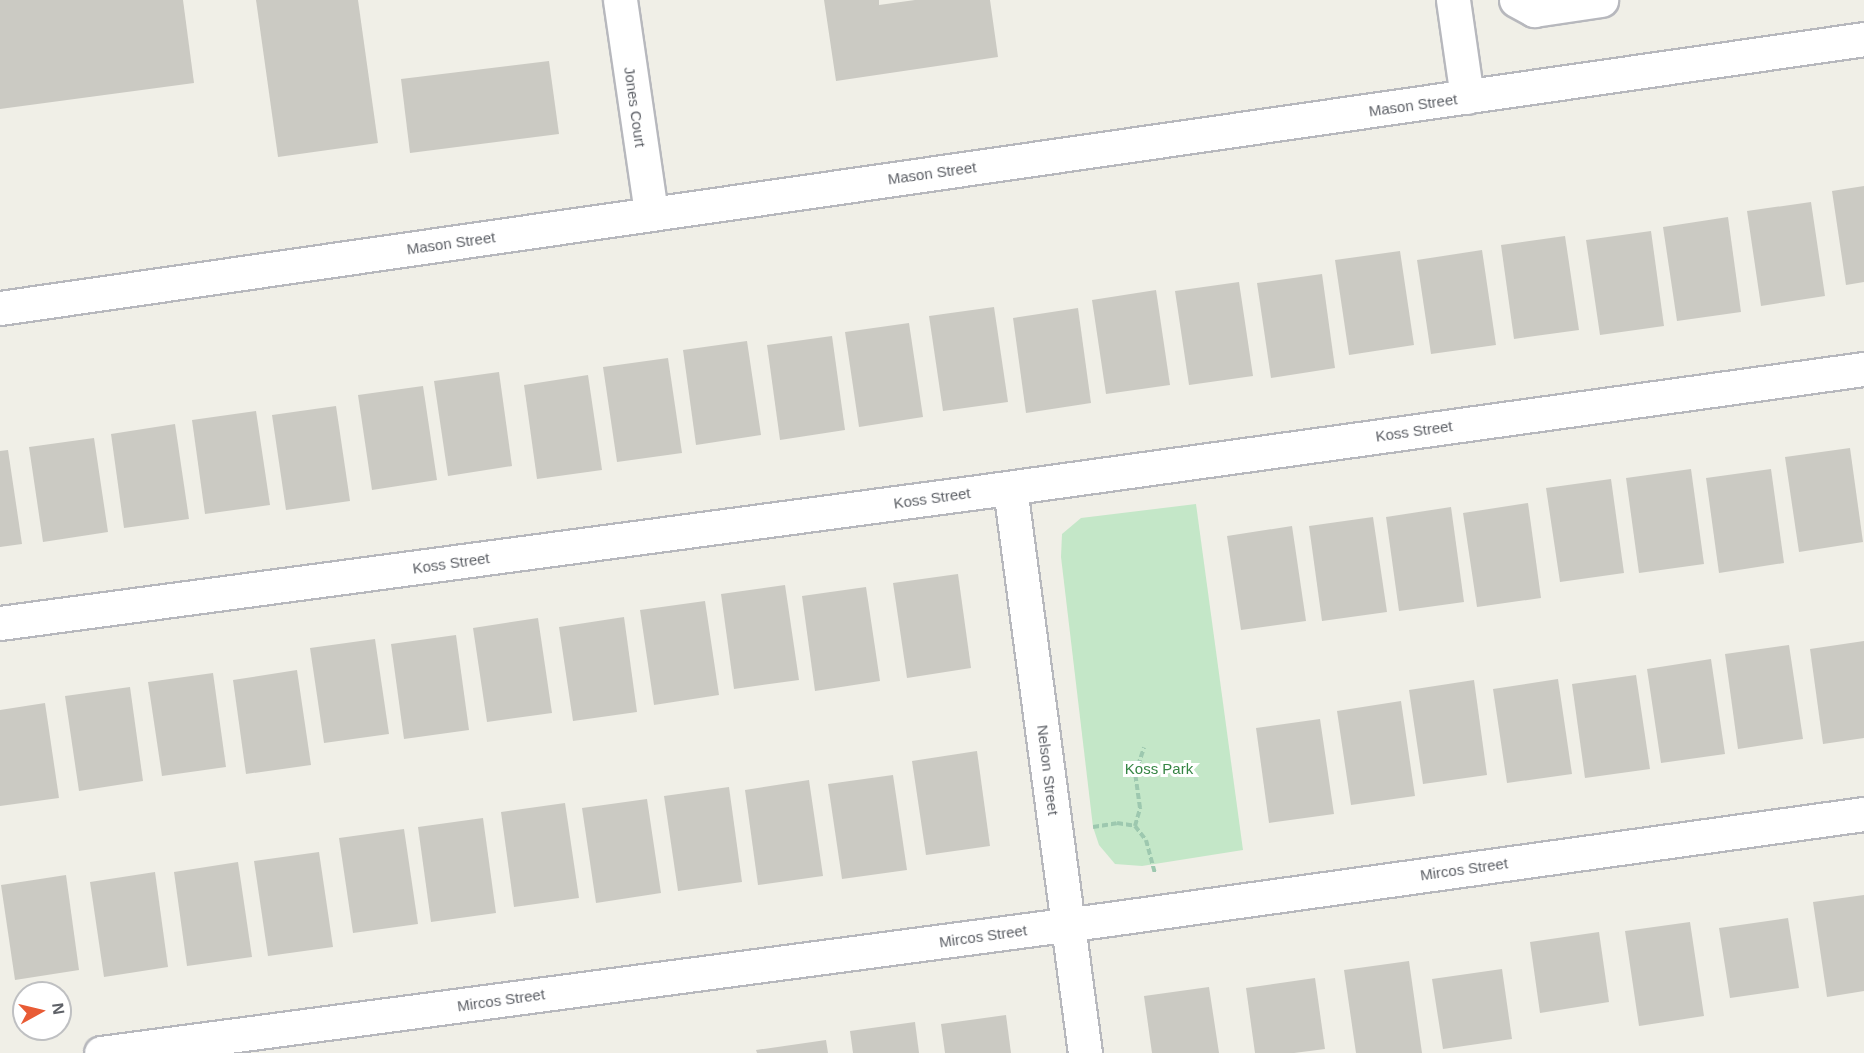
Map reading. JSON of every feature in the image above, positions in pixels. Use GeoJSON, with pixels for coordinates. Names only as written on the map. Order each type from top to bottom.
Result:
{"type":"FeatureCollection","features":[{"type":"Feature","properties":{"kind":"street","name":"Jones Court"},"geometry":{"type":"LineString","coordinates":[[620,0],[651,213]]}},
{"type":"Feature","properties":{"kind":"street"},"geometry":{"type":"LineString","coordinates":[[1453,0],[1467,97]]}},
{"type":"Feature","properties":{"kind":"street"},"geometry":{"type":"LineString","coordinates":[[1516,0],[1534,10],[1601,0]]}},
{"type":"Feature","properties":{"kind":"street","name":"Mason Street"},"geometry":{"type":"LineString","coordinates":[[0,308],[1864,39]]}},
{"type":"Feature","properties":{"kind":"street","name":"Koss Street"},"geometry":{"type":"LineString","coordinates":[[0,623],[1010,488],[1864,369]]}},
{"type":"Feature","properties":{"kind":"street","name":"Nelson Street"},"geometry":{"type":"LineString","coordinates":[[1010,488],[1085,1053]]}},
{"type":"Feature","properties":{"kind":"street","name":"Mircos Street"},"geometry":{"type":"LineString","coordinates":[[101,1053],[1068,924],[1864,814]]}},
{"type":"Feature","properties":{"kind":"path"},"geometry":{"type":"LineString","coordinates":[[1144,748],[1135,774],[1140,808],[1135,826],[1151,852],[1155,873]]}},
{"type":"Feature","properties":{"kind":"path"},"geometry":{"type":"LineString","coordinates":[[1093,827],[1118,823],[1135,826]]}},
{"type":"Feature","properties":{"kind":"green space","name":"Koss Park"},"geometry":{"type":"Polygon","coordinates":[[[1196,504],[1243,850],[1142,866],[1115,864],[1099,845],[1093,827],[1061,557],[1062,534],[1081,518],[1196,504]]]}},
{"type":"Feature","properties":{"kind":"building"},"geometry":{"type":"Polygon","coordinates":[[[0,0],[183,0],[194,83],[0,109],[0,0]]]}},
{"type":"Feature","properties":{"kind":"building"},"geometry":{"type":"Polygon","coordinates":[[[256,0],[358,0],[378,143],[278,157],[256,0]]]}},
{"type":"Feature","properties":{"kind":"building"},"geometry":{"type":"Polygon","coordinates":[[[824,0],[879,0],[879,5],[915,0],[990,0],[998,57],[836,81],[824,0]]]}},
{"type":"Feature","properties":{"kind":"building"},"geometry":{"type":"Polygon","coordinates":[[[549,61],[559,134],[410,153],[401,79],[549,61]]]}},
{"type":"Feature","properties":{"kind":"building"},"geometry":{"type":"Polygon","coordinates":[[[1864,186],[1864,282],[1846,285],[1832,191],[1864,186]]]}},
{"type":"Feature","properties":{"kind":"building"},"geometry":{"type":"Polygon","coordinates":[[[1811,202],[1825,296],[1761,306],[1747,211],[1811,202]]]}},
{"type":"Feature","properties":{"kind":"building"},"geometry":{"type":"Polygon","coordinates":[[[1728,217],[1741,312],[1677,321],[1663,227],[1728,217]]]}},
{"type":"Feature","properties":{"kind":"building"},"geometry":{"type":"Polygon","coordinates":[[[1651,231],[1664,326],[1600,335],[1586,240],[1651,231]]]}},
{"type":"Feature","properties":{"kind":"building"},"geometry":{"type":"Polygon","coordinates":[[[1565,236],[1579,330],[1514,339],[1501,245],[1565,236]]]}},
{"type":"Feature","properties":{"kind":"building"},"geometry":{"type":"Polygon","coordinates":[[[1482,250],[1496,345],[1431,354],[1417,260],[1482,250]]]}},
{"type":"Feature","properties":{"kind":"building"},"geometry":{"type":"Polygon","coordinates":[[[1400,251],[1414,345],[1349,355],[1335,260],[1400,251]]]}},
{"type":"Feature","properties":{"kind":"building"},"geometry":{"type":"Polygon","coordinates":[[[1322,274],[1335,368],[1271,378],[1257,283],[1322,274]]]}},
{"type":"Feature","properties":{"kind":"building"},"geometry":{"type":"Polygon","coordinates":[[[1239,282],[1253,376],[1189,385],[1175,291],[1239,282]]]}},
{"type":"Feature","properties":{"kind":"building"},"geometry":{"type":"Polygon","coordinates":[[[1156,290],[1170,385],[1106,394],[1092,300],[1156,290]]]}},
{"type":"Feature","properties":{"kind":"building"},"geometry":{"type":"Polygon","coordinates":[[[994,307],[1008,402],[943,411],[929,316],[994,307]]]}},
{"type":"Feature","properties":{"kind":"building"},"geometry":{"type":"Polygon","coordinates":[[[1078,308],[1091,403],[1026,413],[1013,318],[1078,308]]]}},
{"type":"Feature","properties":{"kind":"building"},"geometry":{"type":"Polygon","coordinates":[[[909,323],[923,417],[859,427],[845,332],[909,323]]]}},
{"type":"Feature","properties":{"kind":"building"},"geometry":{"type":"Polygon","coordinates":[[[832,336],[845,430],[780,440],[767,345],[832,336]]]}},
{"type":"Feature","properties":{"kind":"building"},"geometry":{"type":"Polygon","coordinates":[[[747,341],[761,435],[696,445],[683,350],[747,341]]]}},
{"type":"Feature","properties":{"kind":"building"},"geometry":{"type":"Polygon","coordinates":[[[668,358],[682,453],[617,462],[603,367],[668,358]]]}},
{"type":"Feature","properties":{"kind":"building"},"geometry":{"type":"Polygon","coordinates":[[[499,372],[512,466],[448,476],[434,381],[499,372]]]}},
{"type":"Feature","properties":{"kind":"building"},"geometry":{"type":"Polygon","coordinates":[[[588,375],[602,470],[537,479],[524,385],[588,375]]]}},
{"type":"Feature","properties":{"kind":"building"},"geometry":{"type":"Polygon","coordinates":[[[423,386],[437,480],[372,490],[358,395],[423,386]]]}},
{"type":"Feature","properties":{"kind":"building"},"geometry":{"type":"Polygon","coordinates":[[[336,406],[350,501],[286,510],[272,415],[336,406]]]}},
{"type":"Feature","properties":{"kind":"building"},"geometry":{"type":"Polygon","coordinates":[[[256,411],[270,505],[205,514],[192,420],[256,411]]]}},
{"type":"Feature","properties":{"kind":"building"},"geometry":{"type":"Polygon","coordinates":[[[175,424],[189,519],[124,528],[111,434],[175,424]]]}},
{"type":"Feature","properties":{"kind":"building"},"geometry":{"type":"Polygon","coordinates":[[[94,438],[108,532],[43,542],[29,447],[94,438]]]}},
{"type":"Feature","properties":{"kind":"building"},"geometry":{"type":"Polygon","coordinates":[[[1850,448],[1863,542],[1799,552],[1785,457],[1850,448]]]}},
{"type":"Feature","properties":{"kind":"building"},"geometry":{"type":"Polygon","coordinates":[[[8,450],[22,544],[0,547],[0,451],[8,450]]]}},
{"type":"Feature","properties":{"kind":"building"},"geometry":{"type":"Polygon","coordinates":[[[1691,469],[1704,564],[1639,573],[1626,478],[1691,469]]]}},
{"type":"Feature","properties":{"kind":"building"},"geometry":{"type":"Polygon","coordinates":[[[1771,469],[1784,563],[1719,573],[1706,478],[1771,469]]]}},
{"type":"Feature","properties":{"kind":"building"},"geometry":{"type":"Polygon","coordinates":[[[1611,479],[1624,573],[1560,582],[1546,488],[1611,479]]]}},
{"type":"Feature","properties":{"kind":"building"},"geometry":{"type":"Polygon","coordinates":[[[1528,503],[1541,598],[1477,607],[1463,513],[1528,503]]]}},
{"type":"Feature","properties":{"kind":"building"},"geometry":{"type":"Polygon","coordinates":[[[1451,507],[1464,602],[1399,611],[1386,517],[1451,507]]]}},
{"type":"Feature","properties":{"kind":"building"},"geometry":{"type":"Polygon","coordinates":[[[1373,517],[1387,612],[1322,621],[1309,526],[1373,517]]]}},
{"type":"Feature","properties":{"kind":"building"},"geometry":{"type":"Polygon","coordinates":[[[1292,526],[1306,621],[1241,630],[1227,536],[1292,526]]]}},
{"type":"Feature","properties":{"kind":"building"},"geometry":{"type":"Polygon","coordinates":[[[958,574],[971,668],[907,678],[893,583],[958,574]]]}},
{"type":"Feature","properties":{"kind":"building"},"geometry":{"type":"Polygon","coordinates":[[[785,585],[799,680],[734,689],[721,594],[785,585]]]}},
{"type":"Feature","properties":{"kind":"building"},"geometry":{"type":"Polygon","coordinates":[[[866,587],[880,681],[815,691],[802,596],[866,587]]]}},
{"type":"Feature","properties":{"kind":"building"},"geometry":{"type":"Polygon","coordinates":[[[705,601],[719,695],[654,705],[640,610],[705,601]]]}},
{"type":"Feature","properties":{"kind":"building"},"geometry":{"type":"Polygon","coordinates":[[[624,617],[637,712],[573,721],[559,627],[624,617]]]}},
{"type":"Feature","properties":{"kind":"building"},"geometry":{"type":"Polygon","coordinates":[[[538,618],[552,713],[487,722],[473,628],[538,618]]]}},
{"type":"Feature","properties":{"kind":"building"},"geometry":{"type":"Polygon","coordinates":[[[456,635],[469,730],[404,739],[391,644],[456,635]]]}},
{"type":"Feature","properties":{"kind":"building"},"geometry":{"type":"Polygon","coordinates":[[[375,639],[389,734],[324,743],[310,648],[375,639]]]}},
{"type":"Feature","properties":{"kind":"building"},"geometry":{"type":"Polygon","coordinates":[[[1864,641],[1864,738],[1823,744],[1810,649],[1864,641]]]}},
{"type":"Feature","properties":{"kind":"building"},"geometry":{"type":"Polygon","coordinates":[[[1789,645],[1803,739],[1738,749],[1725,654],[1789,645]]]}},
{"type":"Feature","properties":{"kind":"building"},"geometry":{"type":"Polygon","coordinates":[[[1711,659],[1725,754],[1661,763],[1647,669],[1711,659]]]}},
{"type":"Feature","properties":{"kind":"building"},"geometry":{"type":"Polygon","coordinates":[[[297,670],[311,765],[246,774],[233,680],[297,670]]]}},
{"type":"Feature","properties":{"kind":"building"},"geometry":{"type":"Polygon","coordinates":[[[213,673],[226,767],[162,776],[148,682],[213,673]]]}},
{"type":"Feature","properties":{"kind":"building"},"geometry":{"type":"Polygon","coordinates":[[[1636,675],[1650,769],[1585,778],[1572,684],[1636,675]]]}},
{"type":"Feature","properties":{"kind":"building"},"geometry":{"type":"Polygon","coordinates":[[[1558,679],[1572,774],[1507,783],[1493,689],[1558,679]]]}},
{"type":"Feature","properties":{"kind":"building"},"geometry":{"type":"Polygon","coordinates":[[[1474,680],[1487,775],[1423,784],[1409,690],[1474,680]]]}},
{"type":"Feature","properties":{"kind":"building"},"geometry":{"type":"Polygon","coordinates":[[[130,687],[143,781],[79,791],[65,696],[130,687]]]}},
{"type":"Feature","properties":{"kind":"building"},"geometry":{"type":"Polygon","coordinates":[[[1401,701],[1415,796],[1351,805],[1337,711],[1401,701]]]}},
{"type":"Feature","properties":{"kind":"building"},"geometry":{"type":"Polygon","coordinates":[[[45,703],[59,798],[0,806],[0,710],[45,703]]]}},
{"type":"Feature","properties":{"kind":"building"},"geometry":{"type":"Polygon","coordinates":[[[1320,719],[1334,814],[1269,823],[1256,728],[1320,719]]]}},
{"type":"Feature","properties":{"kind":"building"},"geometry":{"type":"Polygon","coordinates":[[[977,751],[990,846],[926,855],[912,761],[977,751]]]}},
{"type":"Feature","properties":{"kind":"building"},"geometry":{"type":"Polygon","coordinates":[[[893,775],[907,870],[842,879],[828,784],[893,775]]]}},
{"type":"Feature","properties":{"kind":"building"},"geometry":{"type":"Polygon","coordinates":[[[809,780],[823,876],[758,885],[745,790],[809,780]]]}},
{"type":"Feature","properties":{"kind":"building"},"geometry":{"type":"Polygon","coordinates":[[[729,787],[742,882],[678,891],[664,796],[729,787]]]}},
{"type":"Feature","properties":{"kind":"building"},"geometry":{"type":"Polygon","coordinates":[[[647,799],[661,893],[596,903],[582,808],[647,799]]]}},
{"type":"Feature","properties":{"kind":"building"},"geometry":{"type":"Polygon","coordinates":[[[565,803],[579,898],[514,907],[501,812],[565,803]]]}},
{"type":"Feature","properties":{"kind":"building"},"geometry":{"type":"Polygon","coordinates":[[[483,818],[496,913],[431,922],[418,827],[483,818]]]}},
{"type":"Feature","properties":{"kind":"building"},"geometry":{"type":"Polygon","coordinates":[[[404,829],[418,924],[353,933],[339,838],[404,829]]]}},
{"type":"Feature","properties":{"kind":"building"},"geometry":{"type":"Polygon","coordinates":[[[319,852],[333,947],[268,956],[254,861],[319,852]]]}},
{"type":"Feature","properties":{"kind":"building"},"geometry":{"type":"Polygon","coordinates":[[[238,862],[252,957],[187,966],[174,872],[238,862]]]}},
{"type":"Feature","properties":{"kind":"building"},"geometry":{"type":"Polygon","coordinates":[[[155,872],[168,967],[104,977],[90,882],[155,872]]]}},
{"type":"Feature","properties":{"kind":"building"},"geometry":{"type":"Polygon","coordinates":[[[66,875],[79,970],[15,980],[1,885],[66,875]]]}},
{"type":"Feature","properties":{"kind":"building"},"geometry":{"type":"Polygon","coordinates":[[[1864,895],[1864,991],[1827,997],[1813,902],[1864,895]]]}},
{"type":"Feature","properties":{"kind":"building"},"geometry":{"type":"Polygon","coordinates":[[[1788,918],[1799,988],[1730,998],[1719,928],[1788,918]]]}},
{"type":"Feature","properties":{"kind":"building"},"geometry":{"type":"Polygon","coordinates":[[[1690,922],[1704,1016],[1639,1026],[1625,931],[1690,922]]]}},
{"type":"Feature","properties":{"kind":"building"},"geometry":{"type":"Polygon","coordinates":[[[1599,932],[1609,1002],[1540,1013],[1530,942],[1599,932]]]}},
{"type":"Feature","properties":{"kind":"building"},"geometry":{"type":"Polygon","coordinates":[[[1409,961],[1422,1053],[1356,1053],[1344,970],[1409,961]]]}},
{"type":"Feature","properties":{"kind":"building"},"geometry":{"type":"Polygon","coordinates":[[[1502,969],[1512,1039],[1443,1049],[1432,979],[1502,969]]]}},
{"type":"Feature","properties":{"kind":"building"},"geometry":{"type":"Polygon","coordinates":[[[1315,978],[1325,1049],[1294,1053],[1255,1053],[1246,988],[1315,978]]]}},
{"type":"Feature","properties":{"kind":"building"},"geometry":{"type":"Polygon","coordinates":[[[1209,987],[1219,1053],[1152,1053],[1144,996],[1209,987]]]}},
{"type":"Feature","properties":{"kind":"building"},"geometry":{"type":"Polygon","coordinates":[[[1006,1015],[1011,1053],[945,1053],[941,1024],[1006,1015]]]}},
{"type":"Feature","properties":{"kind":"building"},"geometry":{"type":"Polygon","coordinates":[[[915,1022],[919,1053],[853,1053],[850,1031],[915,1022]]]}},
{"type":"Feature","properties":{"kind":"building"},"geometry":{"type":"Polygon","coordinates":[[[826,1040],[828,1053],[757,1053],[756,1050],[826,1040]]]}}]}
